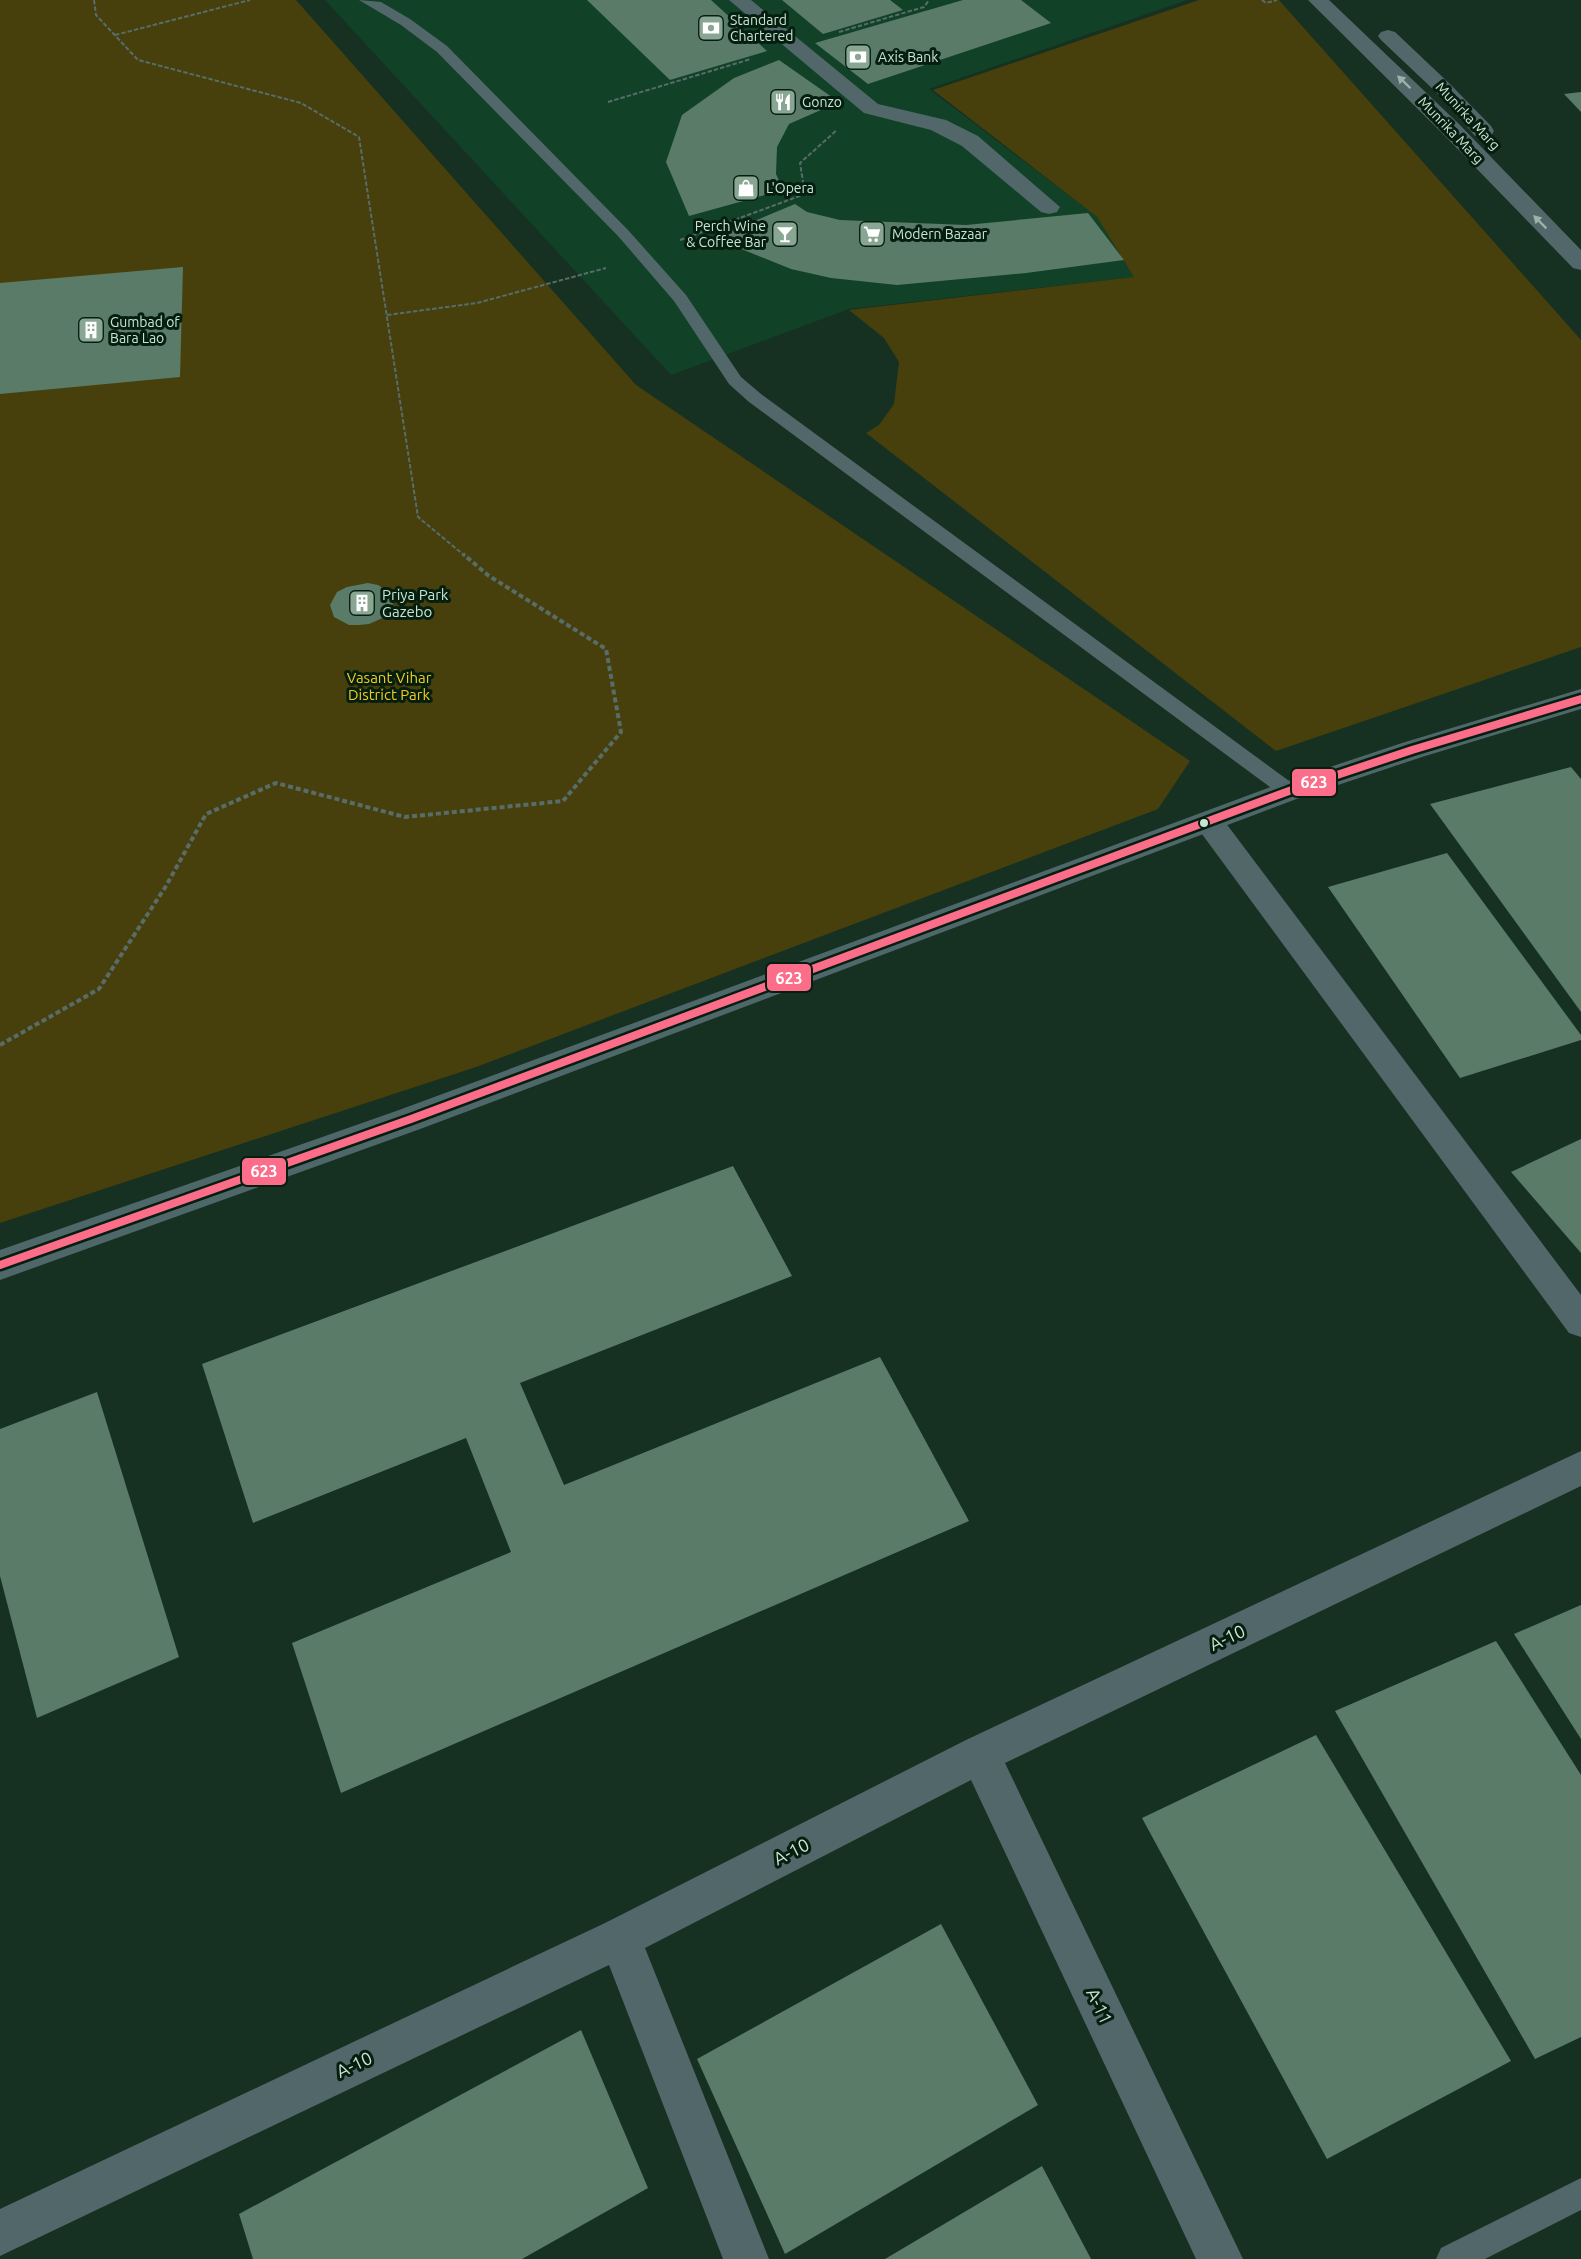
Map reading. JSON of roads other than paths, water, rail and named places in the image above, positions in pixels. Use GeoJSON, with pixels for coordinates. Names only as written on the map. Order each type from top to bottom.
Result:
{"type":"FeatureCollection","features":[{"type":"Feature","properties":{"kind":"main road"},"geometry":{"type":"LineString","coordinates":[[0,1265],[422,1115],[1289,791],[1412,750],[1581,699]]}},
{"type":"Feature","properties":{"kind":"street"},"geometry":{"type":"LineString","coordinates":[[739,0],[871,109],[938,125],[970,141],[1049,207]]}},
{"type":"Feature","properties":{"kind":"street","name":"Munrika Marg"},"geometry":{"type":"LineString","coordinates":[[1318,0],[1452,130],[1581,263]]}},
{"type":"Feature","properties":{"kind":"street","name":"Munirka Marg"},"geometry":{"type":"LineString","coordinates":[[1375,24],[1444,88],[1500,150]]}},
{"type":"Feature","properties":{"kind":"street"},"geometry":{"type":"LineString","coordinates":[[1516,167],[1581,238]]}},
{"type":"Feature","properties":{"kind":"street"},"geometry":{"type":"LineString","coordinates":[[1209,822],[1581,1322]]}},
{"type":"Feature","properties":{"kind":"street","name":"A-10"},"geometry":{"type":"LineString","coordinates":[[0,2233],[620,1938],[980,1754],[1581,1468]]}},
{"type":"Feature","properties":{"kind":"street","name":"A-11"},"geometry":{"type":"LineString","coordinates":[[980,1754],[1220,2259]]}},
{"type":"Feature","properties":{"kind":"street"},"geometry":{"type":"LineString","coordinates":[[620,1938],[746,2259]]}},
{"type":"Feature","properties":{"kind":"lane"},"geometry":{"type":"LineString","coordinates":[[366,0],[391,11],[442,49],[623,233],[680,298],[735,380],[755,398],[1289,791]]}},
{"type":"Feature","properties":{"kind":"lane"},"geometry":{"type":"LineString","coordinates":[[1452,2259],[1581,2193]]}},
{"type":"Feature","properties":{"kind":"place","name":"Standard Chartered"},"geometry":{"type":"Point","coordinates":[711,28]}},
{"type":"Feature","properties":{"kind":"place","name":"Axis Bank"},"geometry":{"type":"Point","coordinates":[858,57]}},
{"type":"Feature","properties":{"kind":"place","name":"Gonzo"},"geometry":{"type":"Point","coordinates":[783,102]}},
{"type":"Feature","properties":{"kind":"place","name":"L'Opera"},"geometry":{"type":"Point","coordinates":[746,188]}},
{"type":"Feature","properties":{"kind":"place","name":"Perch Wine & Coffee Bar"},"geometry":{"type":"Point","coordinates":[785,234]}},
{"type":"Feature","properties":{"kind":"place","name":"Modern Bazaar"},"geometry":{"type":"Point","coordinates":[872,234]}},
{"type":"Feature","properties":{"kind":"place","name":"Gumbad of Bara Lao"},"geometry":{"type":"Point","coordinates":[91,330]}},
{"type":"Feature","properties":{"kind":"place","name":"Priya Park Gazebo"},"geometry":{"type":"Point","coordinates":[362,603]}},
{"type":"Feature","properties":{"kind":"park label","name":"Vasant Vihar District Park"},"geometry":{"type":"Point","coordinates":[389,686]}}]}
